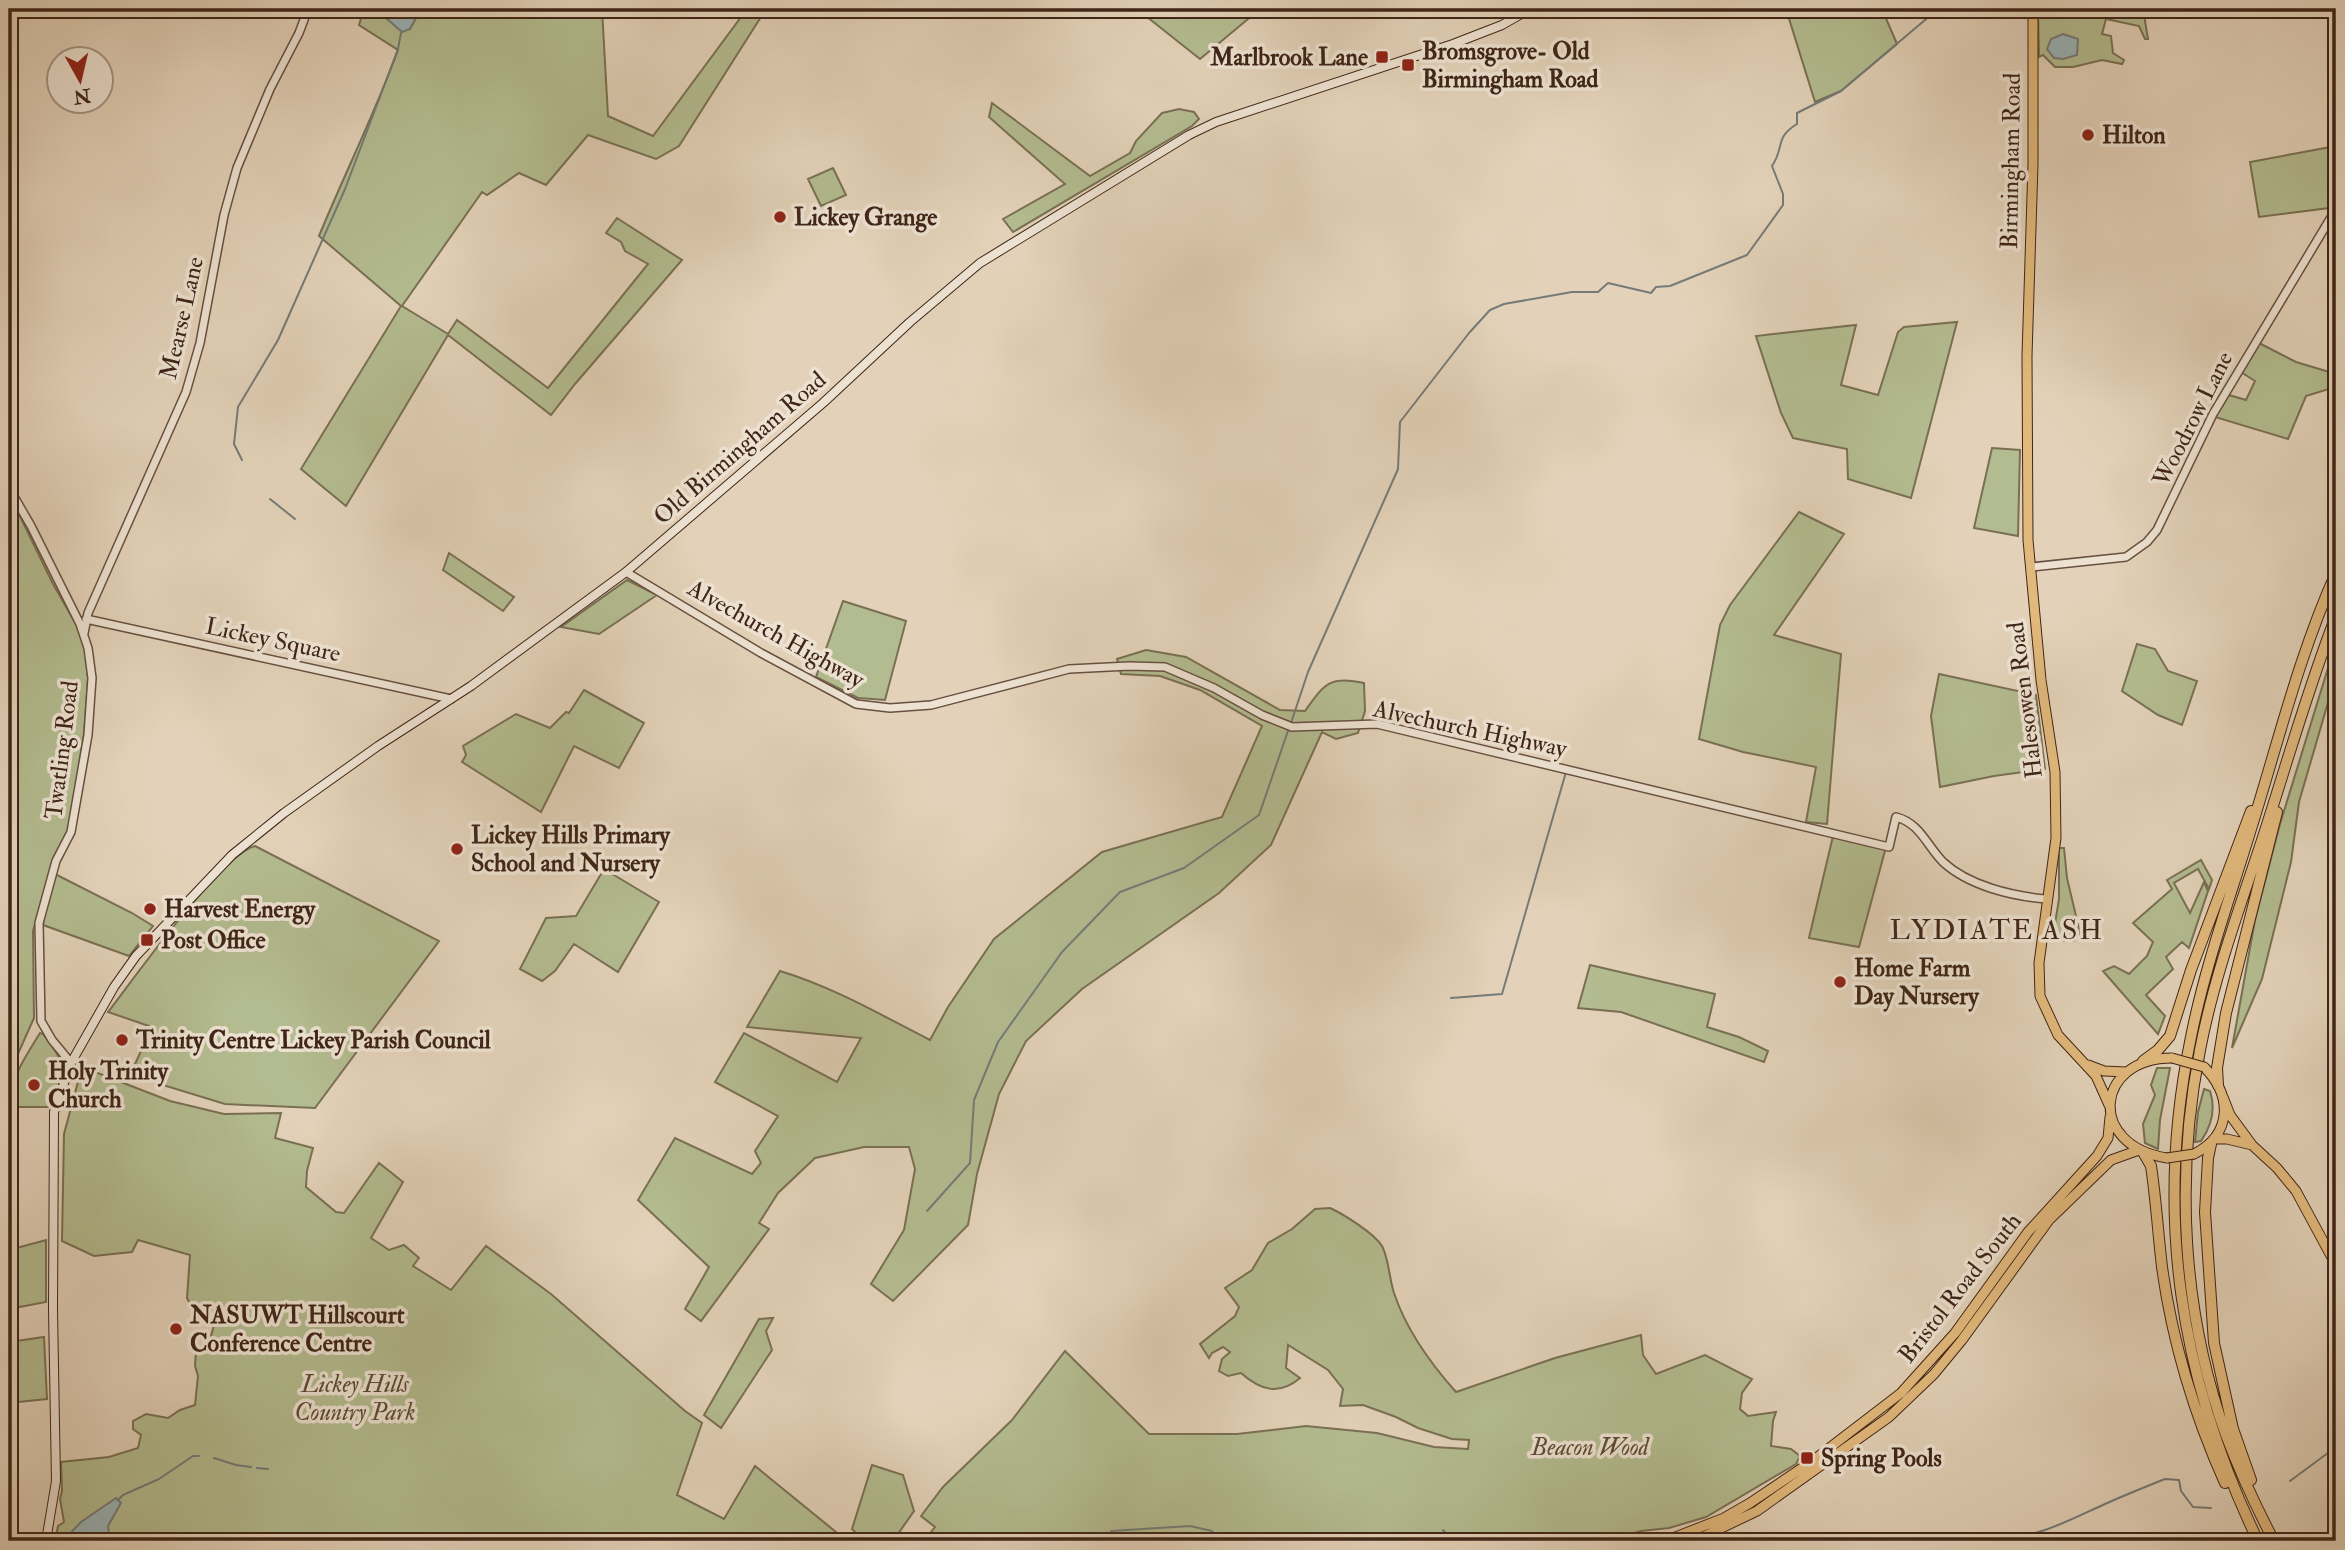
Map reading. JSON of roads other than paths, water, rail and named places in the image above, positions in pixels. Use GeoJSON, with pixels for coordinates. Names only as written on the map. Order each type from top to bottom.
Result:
{"type":"FeatureCollection","features":[{"type":"Feature","properties":{"kind":"highway","name":"Birmingham Road"},"geometry":{"type":"LineString","coordinates":[[2028,314],[2033,164],[2033,9]]}},
{"type":"Feature","properties":{"kind":"highway","name":"Halesowen Road"},"geometry":{"type":"LineString","coordinates":[[2028,314],[2028,540],[2040,670],[2054,772],[2056,838],[2039,963],[2040,996],[2058,1035],[2096,1076],[2109,1105]]}},
{"type":"Feature","properties":{"kind":"highway"},"geometry":{"type":"LineString","coordinates":[[2257,1541],[2223,1460],[2195,1371],[2183,1317],[2174,1227],[2179,1111],[2195,1018],[2302,659],[2336,573]]}},
{"type":"Feature","properties":{"kind":"highway"},"geometry":{"type":"LineString","coordinates":[[2273,1541],[2226,1434],[2210,1385],[2198,1331],[2189,1269],[2186,1166],[2195,1078],[2209,1012],[2310,687],[2336,616]]}},
{"type":"Feature","properties":{"kind":"highway"},"geometry":{"type":"LineString","coordinates":[[2218,1085],[2217,1068],[2226,1013],[2310,687]]}},
{"type":"Feature","properties":{"kind":"highway"},"geometry":{"type":"LineString","coordinates":[[2252,1145],[2227,1139],[2213,1141],[2193,1154],[2167,1158],[2141,1151],[2125,1142],[2110,1116],[2109,1105],[2118,1082],[2126,1072],[2158,1050],[2170,1036],[2191,970],[2283,724]]}},
{"type":"Feature","properties":{"kind":"highway"},"geometry":{"type":"LineString","coordinates":[[2143,1061],[2172,1058],[2204,1068],[2218,1085],[2230,1115],[2252,1145],[2273,1163],[2296,1191],[2336,1265]]}},
{"type":"Feature","properties":{"kind":"highway"},"geometry":{"type":"LineString","coordinates":[[2086,1064],[2104,1071],[2126,1072]]}},
{"type":"Feature","properties":{"kind":"highway"},"geometry":{"type":"LineString","coordinates":[[2223,1097],[2221,1128],[2213,1141],[2207,1166],[2205,1212],[2214,1343],[2234,1429],[2266,1527]]}},
{"type":"Feature","properties":{"kind":"highway","name":"Bristol Road South"},"geometry":{"type":"LineString","coordinates":[[1904,1397],[1955,1333],[2028,1232],[2097,1156],[2108,1138],[2110,1116]]}},
{"type":"Feature","properties":{"kind":"highway"},"geometry":{"type":"LineString","coordinates":[[2141,1151],[2151,1166],[2162,1269],[2175,1335],[2192,1394],[2216,1463],[2237,1510],[2257,1541]]}},
{"type":"Feature","properties":{"kind":"highway","name":"Bristol Road South"},"geometry":{"type":"LineString","coordinates":[[1694,1541],[1757,1511],[1904,1397],[1962,1340],[2049,1220],[2111,1160],[2141,1151]]}},
{"type":"Feature","properties":{"kind":"highway","name":"Bristol Road South"},"geometry":{"type":"LineString","coordinates":[[1665,1541],[1724,1518],[1750,1503],[1886,1412]]}},
{"type":"Feature","properties":{"kind":"main road","name":"Old Birmingham Road"},"geometry":{"type":"LineString","coordinates":[[46,1541],[56,1481],[54,1112],[72,1060],[114,987],[136,956],[224,862],[275,820],[378,746],[520,652],[626,572],[822,403],[909,322],[975,267],[1004,247],[1189,135],[1216,122],[1453,44],[1502,25],[1530,9]]}},
{"type":"Feature","properties":{"kind":"street","name":"Mearse Lane"},"geometry":{"type":"LineString","coordinates":[[84,633],[86,619],[186,392],[200,343],[224,215],[237,168],[308,9]]}},
{"type":"Feature","properties":{"kind":"street","name":"Woodrow Lane"},"geometry":{"type":"LineString","coordinates":[[2031,567],[2126,557],[2152,536],[2213,414],[2336,209]]}},
{"type":"Feature","properties":{"kind":"street","name":"Twatling Road"},"geometry":{"type":"LineString","coordinates":[[9,488],[84,633],[92,678],[88,735],[71,832],[55,861],[39,923],[41,1020],[47,1034],[72,1060]]}},
{"type":"Feature","properties":{"kind":"street","name":"Alvechurch Highway"},"geometry":{"type":"LineString","coordinates":[[626,572],[761,653],[856,704],[890,708],[930,705],[1069,669],[1165,667],[1292,727],[1377,724],[1889,847],[1896,817],[1911,823],[1945,864],[1975,882],[2014,894],[2046,899]]}},
{"type":"Feature","properties":{"kind":"street","name":"Lickey Square"},"geometry":{"type":"LineString","coordinates":[[86,619],[452,699]]}},
{"type":"Feature","properties":{"kind":"water"},"geometry":{"type":"Polygon","coordinates":[[[380,9],[424,9],[410,29],[402,32],[380,9]]]}},
{"type":"Feature","properties":{"kind":"water"},"geometry":{"type":"Polygon","coordinates":[[[2063,34],[2078,39],[2077,55],[2063,59],[2054,58],[2047,49],[2051,39],[2063,34]]]}},
{"type":"Feature","properties":{"kind":"water"},"geometry":{"type":"Polygon","coordinates":[[[116,1498],[121,1503],[108,1526],[110,1541],[63,1541],[81,1522],[116,1498]]]}},
{"type":"Feature","properties":{"kind":"waterway"},"geometry":{"type":"LineString","coordinates":[[1291,723],[1308,672],[1398,469],[1400,422],[1469,333],[1490,310],[1504,304],[1572,292],[1598,292],[1608,283],[1651,293],[1656,287],[1670,286],[1747,255],[1783,205],[1783,194],[1772,166],[1782,138],[1797,124],[1797,113],[1841,91],[1938,9]]}},
{"type":"Feature","properties":{"kind":"waterway"},"geometry":{"type":"LineString","coordinates":[[242,460],[234,444],[238,407],[278,340],[345,189],[398,49],[401,33]]}},
{"type":"Feature","properties":{"kind":"waterway"},"geometry":{"type":"LineString","coordinates":[[270,499],[295,519]]}},
{"type":"Feature","properties":{"kind":"waterway"},"geometry":{"type":"LineString","coordinates":[[927,1211],[970,1163],[974,1100],[998,1042],[1062,952],[1120,892],[1184,868],[1259,815],[1289,728]]}},
{"type":"Feature","properties":{"kind":"waterway"},"geometry":{"type":"LineString","coordinates":[[1451,998],[1502,994],[1566,772]]}},
{"type":"Feature","properties":{"kind":"waterway"},"geometry":{"type":"LineString","coordinates":[[2290,1481],[2336,1447]]}},
{"type":"Feature","properties":{"kind":"waterway"},"geometry":{"type":"LineString","coordinates":[[118,1500],[123,1495],[159,1479],[193,1456],[199,1456]]}},
{"type":"Feature","properties":{"kind":"waterway"},"geometry":{"type":"LineString","coordinates":[[214,1458],[251,1467]]}},
{"type":"Feature","properties":{"kind":"waterway"},"geometry":{"type":"LineString","coordinates":[[257,1468],[268,1469]]}},
{"type":"Feature","properties":{"kind":"waterway"},"geometry":{"type":"LineString","coordinates":[[1978,1541],[1987,1536],[2018,1536],[2048,1529],[2165,1479],[2179,1480],[2181,1491],[2193,1507],[2211,1508]]}},
{"type":"Feature","properties":{"kind":"waterway"},"geometry":{"type":"LineString","coordinates":[[1111,1531],[1190,1526],[1212,1531],[1216,1541]]}},
{"type":"Feature","properties":{"kind":"waterway"},"geometry":{"type":"LineString","coordinates":[[1443,1530],[1452,1541]]}},
{"type":"Feature","properties":{"kind":"waterway"},"geometry":{"type":"LineString","coordinates":[[1065,1541],[1088,1533]]}},
{"type":"Feature","properties":{"kind":"place","name":"Marlbrook Lane"},"geometry":{"type":"Point","coordinates":[1382,57]}},
{"type":"Feature","properties":{"kind":"place","name":"Bromsgrove- Old Birmingham Road"},"geometry":{"type":"Point","coordinates":[1408,65]}},
{"type":"Feature","properties":{"kind":"place","name":"Hilton"},"geometry":{"type":"Point","coordinates":[2088,135]}},
{"type":"Feature","properties":{"kind":"place","name":"Lickey Grange"},"geometry":{"type":"Point","coordinates":[780,217]}},
{"type":"Feature","properties":{"kind":"place","name":"Lickey Hills Primary School and Nursery"},"geometry":{"type":"Point","coordinates":[457,849]}},
{"type":"Feature","properties":{"kind":"place","name":"Harvest Energy"},"geometry":{"type":"Point","coordinates":[150,909]}},
{"type":"Feature","properties":{"kind":"place","name":"Post Office"},"geometry":{"type":"Point","coordinates":[147,940]}},
{"type":"Feature","properties":{"kind":"place","name":"Home Farm Day Nursery"},"geometry":{"type":"Point","coordinates":[1840,982]}},
{"type":"Feature","properties":{"kind":"place","name":"Trinity Centre Lickey Parish Council"},"geometry":{"type":"Point","coordinates":[122,1040]}},
{"type":"Feature","properties":{"kind":"place","name":"Holy Trinity Church"},"geometry":{"type":"Point","coordinates":[34,1085]}},
{"type":"Feature","properties":{"kind":"place","name":"NASUWT Hillscourt Conference Centre"},"geometry":{"type":"Point","coordinates":[176,1329]}},
{"type":"Feature","properties":{"kind":"place","name":"Spring Pools"},"geometry":{"type":"Point","coordinates":[1807,1458]}},
{"type":"Feature","properties":{"kind":"district","name":"LYDIATE ASH"},"geometry":{"type":"Point","coordinates":[1997,930]}},
{"type":"Feature","properties":{"kind":"park label","name":"Lickey Hills Country Park"},"geometry":{"type":"Point","coordinates":[355,1398]}},
{"type":"Feature","properties":{"kind":"park label","name":"Beacon Wood"},"geometry":{"type":"Point","coordinates":[1590,1447]}}]}
